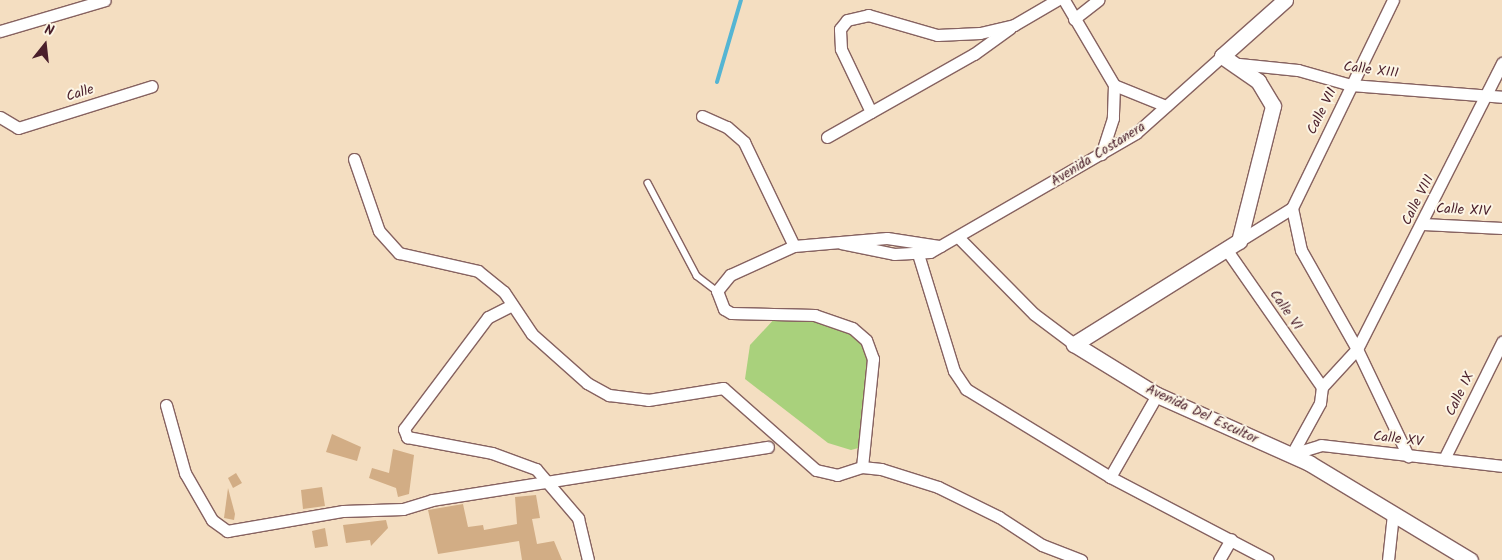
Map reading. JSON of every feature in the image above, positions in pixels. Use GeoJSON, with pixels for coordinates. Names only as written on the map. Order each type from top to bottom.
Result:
{"type":"FeatureCollection","features":[{"type":"Feature","properties":{"kind":"street"},"geometry":{"type":"LineString","coordinates":[[0,31],[106,0]]}},
{"type":"Feature","properties":{"kind":"street"},"geometry":{"type":"LineString","coordinates":[[827,137],[974,54],[1014,25],[1057,0]]}},
{"type":"Feature","properties":{"kind":"street"},"geometry":{"type":"LineString","coordinates":[[1064,0],[1114,86],[1113,118],[1101,154]]}},
{"type":"Feature","properties":{"kind":"street"},"geometry":{"type":"LineString","coordinates":[[1074,19],[1098,0]]}},
{"type":"Feature","properties":{"kind":"street","name":"Avenida Costanera"},"geometry":{"type":"LineString","coordinates":[[918,254],[958,237],[1136,133],[1285,0]]}},
{"type":"Feature","properties":{"kind":"street","name":"Calle VII"},"geometry":{"type":"LineString","coordinates":[[1292,208],[1393,0]]}},
{"type":"Feature","properties":{"kind":"street"},"geometry":{"type":"LineString","coordinates":[[871,112],[840,49],[840,29],[847,20],[868,15],[948,35],[1014,25]]}},
{"type":"Feature","properties":{"kind":"street"},"geometry":{"type":"LineString","coordinates":[[1222,56],[1239,64],[1266,89],[1273,106],[1240,241]]}},
{"type":"Feature","properties":{"kind":"street","name":"Calle VIII"},"geometry":{"type":"LineString","coordinates":[[1322,387],[1357,349],[1423,224],[1502,62]]}},
{"type":"Feature","properties":{"kind":"street","name":"Calle XIII"},"geometry":{"type":"LineString","coordinates":[[1239,64],[1298,70],[1351,86],[1502,97]]}},
{"type":"Feature","properties":{"kind":"street","name":"Calle"},"geometry":{"type":"LineString","coordinates":[[0,117],[18,128],[152,86]]}},
{"type":"Feature","properties":{"kind":"street"},"geometry":{"type":"LineString","coordinates":[[1114,86],[1166,106]]}},
{"type":"Feature","properties":{"kind":"street"},"geometry":{"type":"LineString","coordinates":[[702,116],[727,127],[744,142],[794,246]]}},
{"type":"Feature","properties":{"kind":"street"},"geometry":{"type":"LineString","coordinates":[[354,159],[379,231],[399,253],[478,271],[512,305],[532,334],[587,382],[609,395],[648,400],[723,388],[816,470],[838,475],[862,467],[938,487],[1012,524],[1042,545],[1081,560]]}},
{"type":"Feature","properties":{"kind":"street"},"geometry":{"type":"LineString","coordinates":[[1074,344],[1292,208],[1301,250],[1357,349],[1408,456]]}},
{"type":"Feature","properties":{"kind":"street","name":"Calle XIV"},"geometry":{"type":"LineString","coordinates":[[1423,224],[1502,228]]}},
{"type":"Feature","properties":{"kind":"street","name":"Avenida Del Escultor"},"geometry":{"type":"LineString","coordinates":[[958,237],[1034,314],[1074,344],[1157,395],[1292,454],[1472,560]]}},
{"type":"Feature","properties":{"kind":"street"},"geometry":{"type":"LineString","coordinates":[[862,467],[873,359],[866,340],[852,328],[822,317],[731,313],[724,309],[717,291],[730,275],[794,246],[887,238],[940,246]]}},
{"type":"Feature","properties":{"kind":"street"},"geometry":{"type":"LineString","coordinates":[[841,243],[871,251],[918,254],[954,371],[966,389],[1110,478],[1231,539],[1268,560]]}},
{"type":"Feature","properties":{"kind":"street","name":"Calle VI"},"geometry":{"type":"LineString","coordinates":[[1226,250],[1322,387]]}},
{"type":"Feature","properties":{"kind":"street"},"geometry":{"type":"LineString","coordinates":[[512,305],[488,317],[404,429],[407,437],[492,453],[528,467],[578,518],[588,560]]}},
{"type":"Feature","properties":{"kind":"street","name":"Calle IX"},"geometry":{"type":"LineString","coordinates":[[1444,459],[1502,342]]}},
{"type":"Feature","properties":{"kind":"street"},"geometry":{"type":"LineString","coordinates":[[1292,454],[1320,403],[1322,387]]}},
{"type":"Feature","properties":{"kind":"street"},"geometry":{"type":"LineString","coordinates":[[1110,478],[1157,395]]}},
{"type":"Feature","properties":{"kind":"street"},"geometry":{"type":"LineString","coordinates":[[166,405],[185,473],[212,520],[227,531],[343,511],[387,511],[544,482],[768,447]]}},
{"type":"Feature","properties":{"kind":"street","name":"Calle XV"},"geometry":{"type":"LineString","coordinates":[[1292,454],[1321,445],[1502,466]]}},
{"type":"Feature","properties":{"kind":"street"},"geometry":{"type":"LineString","coordinates":[[1388,560],[1393,514]]}},
{"type":"Feature","properties":{"kind":"street"},"geometry":{"type":"LineString","coordinates":[[1219,560],[1231,539]]}},
{"type":"Feature","properties":{"kind":"lane"},"geometry":{"type":"LineString","coordinates":[[648,183],[697,276],[717,291]]}},
{"type":"Feature","properties":{"kind":"green space"},"geometry":{"type":"Polygon","coordinates":[[[778,315],[815,315],[864,333],[874,344],[868,438],[862,447],[851,450],[828,443],[745,379],[750,345],[778,315]]]}},
{"type":"Feature","properties":{"kind":"building"},"geometry":{"type":"Polygon","coordinates":[[[332,434],[361,447],[357,461],[326,452],[332,434]]]}},
{"type":"Feature","properties":{"kind":"building"},"geometry":{"type":"Polygon","coordinates":[[[393,449],[414,455],[409,494],[398,497],[396,488],[369,478],[372,468],[389,473],[393,449]]]}},
{"type":"Feature","properties":{"kind":"building"},"geometry":{"type":"Polygon","coordinates":[[[236,473],[242,483],[233,488],[228,478],[236,473]]]}},
{"type":"Feature","properties":{"kind":"building"},"geometry":{"type":"Polygon","coordinates":[[[322,487],[325,506],[303,509],[301,490],[322,487]]]}},
{"type":"Feature","properties":{"kind":"building"},"geometry":{"type":"Polygon","coordinates":[[[228,488],[235,514],[234,520],[224,518],[228,488]]]}},
{"type":"Feature","properties":{"kind":"building"},"geometry":{"type":"Polygon","coordinates":[[[536,495],[540,518],[532,519],[537,544],[554,541],[562,560],[522,560],[519,541],[438,554],[428,510],[463,504],[468,527],[483,525],[484,530],[517,524],[515,497],[536,495]]]}},
{"type":"Feature","properties":{"kind":"building"},"geometry":{"type":"Polygon","coordinates":[[[386,520],[388,528],[371,546],[370,540],[346,543],[343,525],[386,520]]]}},
{"type":"Feature","properties":{"kind":"building"},"geometry":{"type":"Polygon","coordinates":[[[325,528],[328,546],[315,548],[312,531],[325,528]]]}},
{"type":"Feature","properties":{"kind":"waterway"},"geometry":{"type":"LineString","coordinates":[[717,82],[741,0]]}}]}
